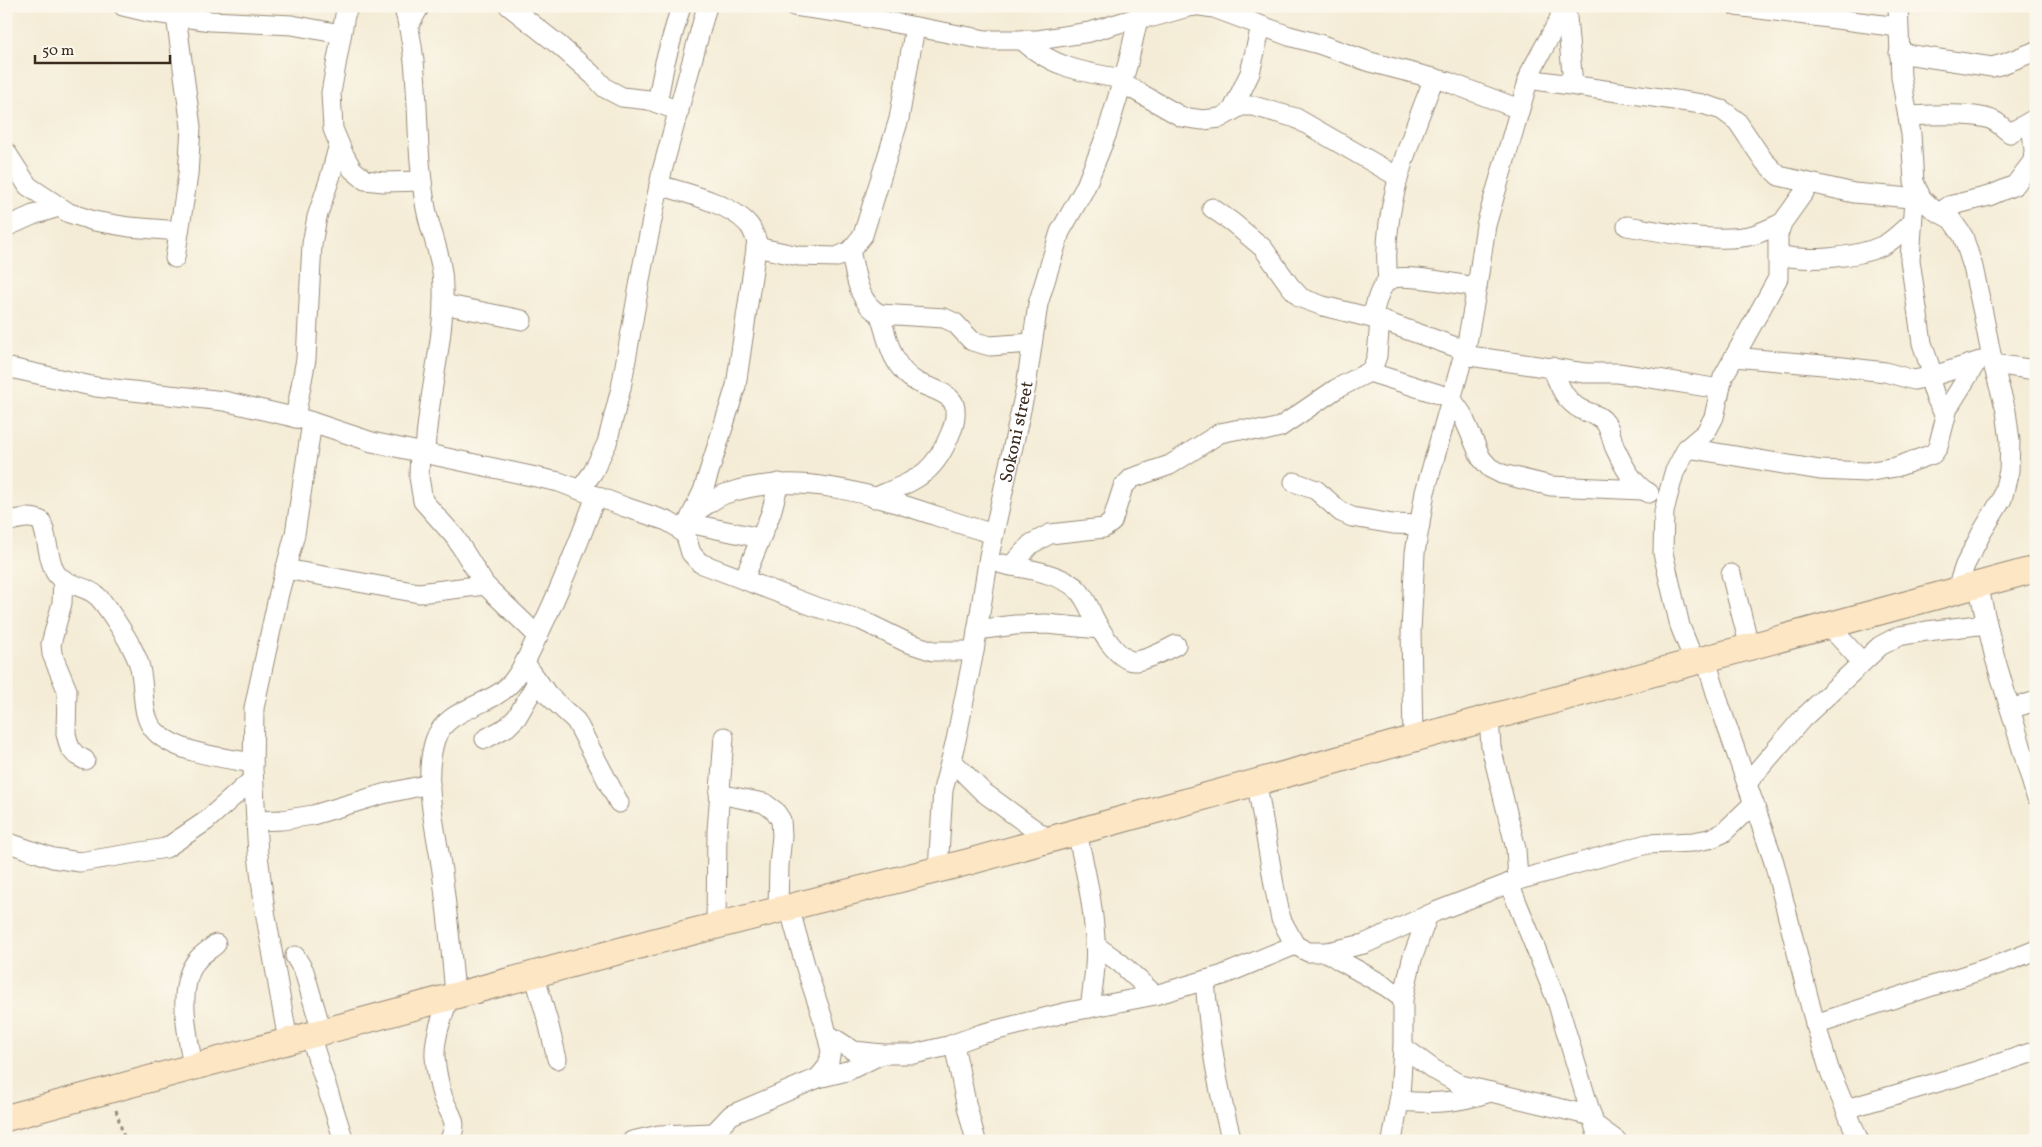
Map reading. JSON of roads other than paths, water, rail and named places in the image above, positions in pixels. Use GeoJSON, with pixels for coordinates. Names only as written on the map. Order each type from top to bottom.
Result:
{"type":"FeatureCollection","features":[{"type":"Feature","properties":{"kind":"street"},"geometry":{"type":"LineString","coordinates":[[124,6],[211,21],[292,25],[341,34]]}},
{"type":"Feature","properties":{"kind":"street"},"geometry":{"type":"LineString","coordinates":[[349,6],[341,34],[331,93],[333,129],[339,144],[352,169],[365,180],[384,182],[422,181]]}},
{"type":"Feature","properties":{"kind":"street"},"geometry":{"type":"LineString","coordinates":[[403,6],[409,25],[414,60],[422,181],[429,220],[442,267],[441,341],[432,384],[419,477],[422,501],[455,537],[485,585],[538,636]]}},
{"type":"Feature","properties":{"kind":"street"},"geometry":{"type":"LineString","coordinates":[[409,25],[420,6]]}},
{"type":"Feature","properties":{"kind":"street"},"geometry":{"type":"LineString","coordinates":[[509,6],[560,46],[605,88],[622,97],[657,103],[679,111]]}},
{"type":"Feature","properties":{"kind":"street"},"geometry":{"type":"LineString","coordinates":[[657,103],[681,6]]}},
{"type":"Feature","properties":{"kind":"street"},"geometry":{"type":"LineString","coordinates":[[449,1141],[452,1135],[454,1118],[444,1100],[435,1055],[438,1034],[452,996],[452,948],[430,784],[431,756],[435,738],[442,725],[455,715],[489,700],[511,683],[538,636],[567,573],[593,472],[607,443],[620,388],[659,185],[707,6]]}},
{"type":"Feature","properties":{"kind":"street"},"geometry":{"type":"LineString","coordinates":[[794,6],[986,40],[1038,40],[1090,32],[1140,12],[1153,17],[1188,7],[1202,7],[1370,62],[1434,78],[1519,109]]}},
{"type":"Feature","properties":{"kind":"street"},"geometry":{"type":"LineString","coordinates":[[1413,740],[1412,630],[1415,553],[1425,492],[1464,352],[1477,287],[1486,226],[1528,79],[1534,64],[1559,20],[1562,6]]}},
{"type":"Feature","properties":{"kind":"street"},"geometry":{"type":"LineString","coordinates":[[1566,6],[1573,86]]}},
{"type":"Feature","properties":{"kind":"street"},"geometry":{"type":"LineString","coordinates":[[1736,6],[1898,27]]}},
{"type":"Feature","properties":{"kind":"street"},"geometry":{"type":"LineString","coordinates":[[1898,6],[1899,53],[1911,134],[1914,182],[1918,199],[1912,222],[1910,260],[1922,343],[1935,396],[1945,416]]}},
{"type":"Feature","properties":{"kind":"street","name":"Sokoni street"},"geometry":{"type":"LineString","coordinates":[[938,870],[944,790],[974,651],[988,560],[1026,387],[1038,304],[1060,232],[1085,188],[1107,133],[1140,12]]}},
{"type":"Feature","properties":{"kind":"street"},"geometry":{"type":"LineString","coordinates":[[175,258],[188,175],[191,127],[176,16]]}},
{"type":"Feature","properties":{"kind":"street"},"geometry":{"type":"LineString","coordinates":[[1232,111],[1250,73],[1261,26]]}},
{"type":"Feature","properties":{"kind":"street"},"geometry":{"type":"LineString","coordinates":[[756,247],[799,256],[837,257],[850,251],[863,235],[899,119],[915,27]]}},
{"type":"Feature","properties":{"kind":"street"},"geometry":{"type":"LineString","coordinates":[[1022,40],[1044,58],[1092,74],[1122,81],[1182,117],[1203,120],[1220,118],[1241,106],[1253,106],[1296,118],[1398,177]]}},
{"type":"Feature","properties":{"kind":"street"},"geometry":{"type":"LineString","coordinates":[[1899,53],[1992,67],[2036,51]]}},
{"type":"Feature","properties":{"kind":"street"},"geometry":{"type":"LineString","coordinates":[[1011,566],[1031,544],[1050,534],[1104,528],[1112,522],[1123,487],[1132,478],[1170,465],[1220,433],[1240,429],[1264,432],[1280,427],[1336,389],[1369,372],[1376,356],[1376,319],[1379,296],[1388,281],[1385,258],[1398,177],[1434,78]]}},
{"type":"Feature","properties":{"kind":"street"},"geometry":{"type":"LineString","coordinates":[[1528,79],[1702,104],[1722,110],[1737,121],[1764,161],[1779,176],[1854,194],[1918,199],[1950,219],[1963,236],[1973,267],[1987,361],[2006,411],[2010,441],[2009,471],[2002,499],[1969,557],[1967,588],[1987,624],[2036,796]]}},
{"type":"Feature","properties":{"kind":"street"},"geometry":{"type":"LineString","coordinates":[[1908,116],[1932,114],[1981,118],[1993,120],[2010,133],[2036,119]]}},
{"type":"Feature","properties":{"kind":"street"},"geometry":{"type":"LineString","coordinates":[[1939,213],[1949,206],[1990,196],[2015,185],[2033,161],[2032,131],[2036,119]]}},
{"type":"Feature","properties":{"kind":"street"},"geometry":{"type":"LineString","coordinates":[[339,144],[330,178],[316,217],[312,244],[304,420],[295,534],[254,708],[253,771],[258,855],[265,911],[344,1141]]}},
{"type":"Feature","properties":{"kind":"street"},"geometry":{"type":"LineString","coordinates":[[6,152],[28,186],[69,213],[94,221],[129,227],[179,231]]}},
{"type":"Feature","properties":{"kind":"street"},"geometry":{"type":"LineString","coordinates":[[1810,184],[1782,223],[1778,235],[1778,278],[1723,377],[1714,417],[1706,432],[1687,448],[1674,473],[1664,512],[1663,553],[1680,626],[1700,661],[1720,706],[1774,862],[1828,1069],[1859,1141]]}},
{"type":"Feature","properties":{"kind":"street"},"geometry":{"type":"LineString","coordinates":[[659,185],[694,195],[728,210],[747,223],[755,236],[756,247],[736,386],[703,491],[688,523],[686,536],[691,553],[700,563],[823,609],[861,620],[906,642],[933,652],[974,651]]}},
{"type":"Feature","properties":{"kind":"street"},"geometry":{"type":"LineString","coordinates":[[6,226],[60,207]]}},
{"type":"Feature","properties":{"kind":"street"},"geometry":{"type":"LineString","coordinates":[[1212,208],[1263,248],[1300,298],[1323,306],[1376,319],[1464,352],[1585,372],[1618,373],[1720,390]]}},
{"type":"Feature","properties":{"kind":"street"},"geometry":{"type":"LineString","coordinates":[[1779,255],[1796,259],[1867,251],[1883,245],[1912,222]]}},
{"type":"Feature","properties":{"kind":"street"},"geometry":{"type":"LineString","coordinates":[[1627,226],[1685,236],[1717,238],[1753,235],[1782,223]]}},
{"type":"Feature","properties":{"kind":"street"},"geometry":{"type":"LineString","coordinates":[[850,251],[862,298],[871,309],[880,314],[944,318],[955,323],[972,341],[990,346],[1032,343]]}},
{"type":"Feature","properties":{"kind":"street"},"geometry":{"type":"LineString","coordinates":[[1388,281],[1397,278],[1429,280],[1477,287]]}},
{"type":"Feature","properties":{"kind":"street"},"geometry":{"type":"LineString","coordinates":[[443,304],[522,320]]}},
{"type":"Feature","properties":{"kind":"street"},"geometry":{"type":"LineString","coordinates":[[874,498],[921,475],[935,464],[944,450],[953,429],[955,416],[954,403],[947,395],[915,381],[901,370],[894,358],[880,314]]}},
{"type":"Feature","properties":{"kind":"street"},"geometry":{"type":"LineString","coordinates":[[1734,357],[1884,372],[1914,380],[1987,361],[2036,370]]}},
{"type":"Feature","properties":{"kind":"street"},"geometry":{"type":"LineString","coordinates":[[1687,448],[1722,452],[1820,470],[1866,472],[1896,467],[1933,454],[1938,447],[1948,408],[1987,361]]}},
{"type":"Feature","properties":{"kind":"street"},"geometry":{"type":"LineString","coordinates":[[6,367],[96,387],[224,401],[304,420],[372,442],[559,482],[667,521],[688,523],[760,538]]}},
{"type":"Feature","properties":{"kind":"street"},"geometry":{"type":"LineString","coordinates":[[1552,367],[1561,390],[1569,402],[1602,420],[1609,429],[1615,447],[1630,475],[1642,490]]}},
{"type":"Feature","properties":{"kind":"street"},"geometry":{"type":"LineString","coordinates":[[1369,372],[1451,398],[1462,414],[1481,458],[1490,468],[1496,471],[1551,486],[1642,490],[1667,499]]}},
{"type":"Feature","properties":{"kind":"street"},"geometry":{"type":"LineString","coordinates":[[1294,482],[1316,490],[1341,512],[1352,517],[1394,524],[1420,525]]}},
{"type":"Feature","properties":{"kind":"street"},"geometry":{"type":"LineString","coordinates":[[688,523],[723,495],[753,486],[779,483],[813,484],[874,498],[994,534]]}},
{"type":"Feature","properties":{"kind":"street"},"geometry":{"type":"LineString","coordinates":[[744,579],[771,513],[779,483]]}},
{"type":"Feature","properties":{"kind":"street"},"geometry":{"type":"LineString","coordinates":[[6,522],[33,517],[41,521],[46,532],[48,549],[56,573],[63,579],[97,596],[131,646],[139,664],[148,722],[157,733],[172,743],[253,771]]}},
{"type":"Feature","properties":{"kind":"street"},"geometry":{"type":"LineString","coordinates":[[988,560],[1046,574],[1066,581],[1077,588],[1100,629],[1120,656],[1134,662],[1176,646]]}},
{"type":"Feature","properties":{"kind":"street"},"geometry":{"type":"LineString","coordinates":[[286,569],[419,593],[485,585]]}},
{"type":"Feature","properties":{"kind":"street"},"geometry":{"type":"LineString","coordinates":[[6,1118],[716,925],[1078,833],[1489,718],[2036,569]]}},
{"type":"Feature","properties":{"kind":"street"},"geometry":{"type":"LineString","coordinates":[[1731,574],[1750,648]]}},
{"type":"Feature","properties":{"kind":"street"},"geometry":{"type":"LineString","coordinates":[[63,579],[62,603],[51,644],[52,654],[67,690],[66,734],[70,748],[76,755],[85,760]]}},
{"type":"Feature","properties":{"kind":"street"},"geometry":{"type":"LineString","coordinates":[[977,630],[1022,624],[1100,629]]}},
{"type":"Feature","properties":{"kind":"street"},"geometry":{"type":"LineString","coordinates":[[1747,783],[1802,719],[1880,646],[1899,636],[1987,624]]}},
{"type":"Feature","properties":{"kind":"street"},"geometry":{"type":"LineString","coordinates":[[1829,626],[1862,662]]}},
{"type":"Feature","properties":{"kind":"street"},"geometry":{"type":"LineString","coordinates":[[524,663],[548,695],[576,721],[619,803]]}},
{"type":"Feature","properties":{"kind":"street"},"geometry":{"type":"LineString","coordinates":[[485,739],[507,727],[517,717],[537,682]]}},
{"type":"Feature","properties":{"kind":"street"},"geometry":{"type":"LineString","coordinates":[[2010,709],[2036,701]]}},
{"type":"Feature","properties":{"kind":"street"},"geometry":{"type":"LineString","coordinates":[[1489,718],[1491,747],[1516,849],[1514,882],[1557,1001],[1596,1127]]}},
{"type":"Feature","properties":{"kind":"street"},"geometry":{"type":"LineString","coordinates":[[716,925],[717,831],[724,737]]}},
{"type":"Feature","properties":{"kind":"street"},"geometry":{"type":"LineString","coordinates":[[951,760],[983,792],[1049,840]]}},
{"type":"Feature","properties":{"kind":"street"},"geometry":{"type":"LineString","coordinates":[[6,842],[53,858],[80,862],[166,848],[206,821],[253,771]]}},
{"type":"Feature","properties":{"kind":"street"},"geometry":{"type":"LineString","coordinates":[[256,821],[282,820],[313,815],[383,794],[430,784]]}},
{"type":"Feature","properties":{"kind":"street"},"geometry":{"type":"LineString","coordinates":[[1257,784],[1274,885],[1282,919],[1296,946],[1308,952],[1327,952],[1364,944],[1428,915],[1514,882],[1647,844],[1693,842],[1709,839],[1723,833],[1754,803]]}},
{"type":"Feature","properties":{"kind":"street"},"geometry":{"type":"LineString","coordinates":[[719,794],[764,803],[775,811],[781,820],[782,836],[779,865],[784,908],[827,1034],[830,1051],[828,1066],[818,1078]]}},
{"type":"Feature","properties":{"kind":"street"},"geometry":{"type":"LineString","coordinates":[[1078,833],[1088,880],[1095,945],[1095,971],[1090,1008]]}},
{"type":"Feature","properties":{"kind":"street"},"geometry":{"type":"LineString","coordinates":[[1392,1141],[1399,1101],[1403,1048],[1403,999],[1412,959],[1428,915]]}},
{"type":"Feature","properties":{"kind":"street"},"geometry":{"type":"LineString","coordinates":[[193,1067],[185,1020],[185,992],[191,970],[198,959],[216,944]]}},
{"type":"Feature","properties":{"kind":"street"},"geometry":{"type":"LineString","coordinates":[[1095,945],[1119,962],[1155,995]]}},
{"type":"Feature","properties":{"kind":"street"},"geometry":{"type":"LineString","coordinates":[[827,1034],[854,1051],[882,1054],[914,1054],[954,1044],[981,1034],[1090,1008],[1155,995],[1206,980],[1296,946]]}},
{"type":"Feature","properties":{"kind":"street"},"geometry":{"type":"LineString","coordinates":[[1815,1024],[1995,966],[2036,950]]}},
{"type":"Feature","properties":{"kind":"street"},"geometry":{"type":"LineString","coordinates":[[1327,952],[1380,982],[1403,999]]}},
{"type":"Feature","properties":{"kind":"street"},"geometry":{"type":"LineString","coordinates":[[295,956],[304,971],[307,1036]]}},
{"type":"Feature","properties":{"kind":"street"},"geometry":{"type":"LineString","coordinates":[[534,974],[557,1059]]}},
{"type":"Feature","properties":{"kind":"street"},"geometry":{"type":"LineString","coordinates":[[1206,980],[1208,1018],[1221,1101],[1232,1141]]}},
{"type":"Feature","properties":{"kind":"street"},"geometry":{"type":"LineString","coordinates":[[954,1044],[966,1104],[976,1141]]}},
{"type":"Feature","properties":{"kind":"street"},"geometry":{"type":"LineString","coordinates":[[1403,1048],[1433,1069],[1462,1085],[1492,1092],[1596,1127],[1617,1141]]}},
{"type":"Feature","properties":{"kind":"street"},"geometry":{"type":"LineString","coordinates":[[1846,1109],[1980,1070],[2036,1051]]}},
{"type":"Feature","properties":{"kind":"street"},"geometry":{"type":"LineString","coordinates":[[632,1141],[659,1135],[713,1137],[731,1115],[818,1078],[848,1071],[882,1054]]}},
{"type":"Feature","properties":{"kind":"street"},"geometry":{"type":"LineString","coordinates":[[1399,1101],[1441,1104],[1465,1100],[1492,1092]]}}]}
